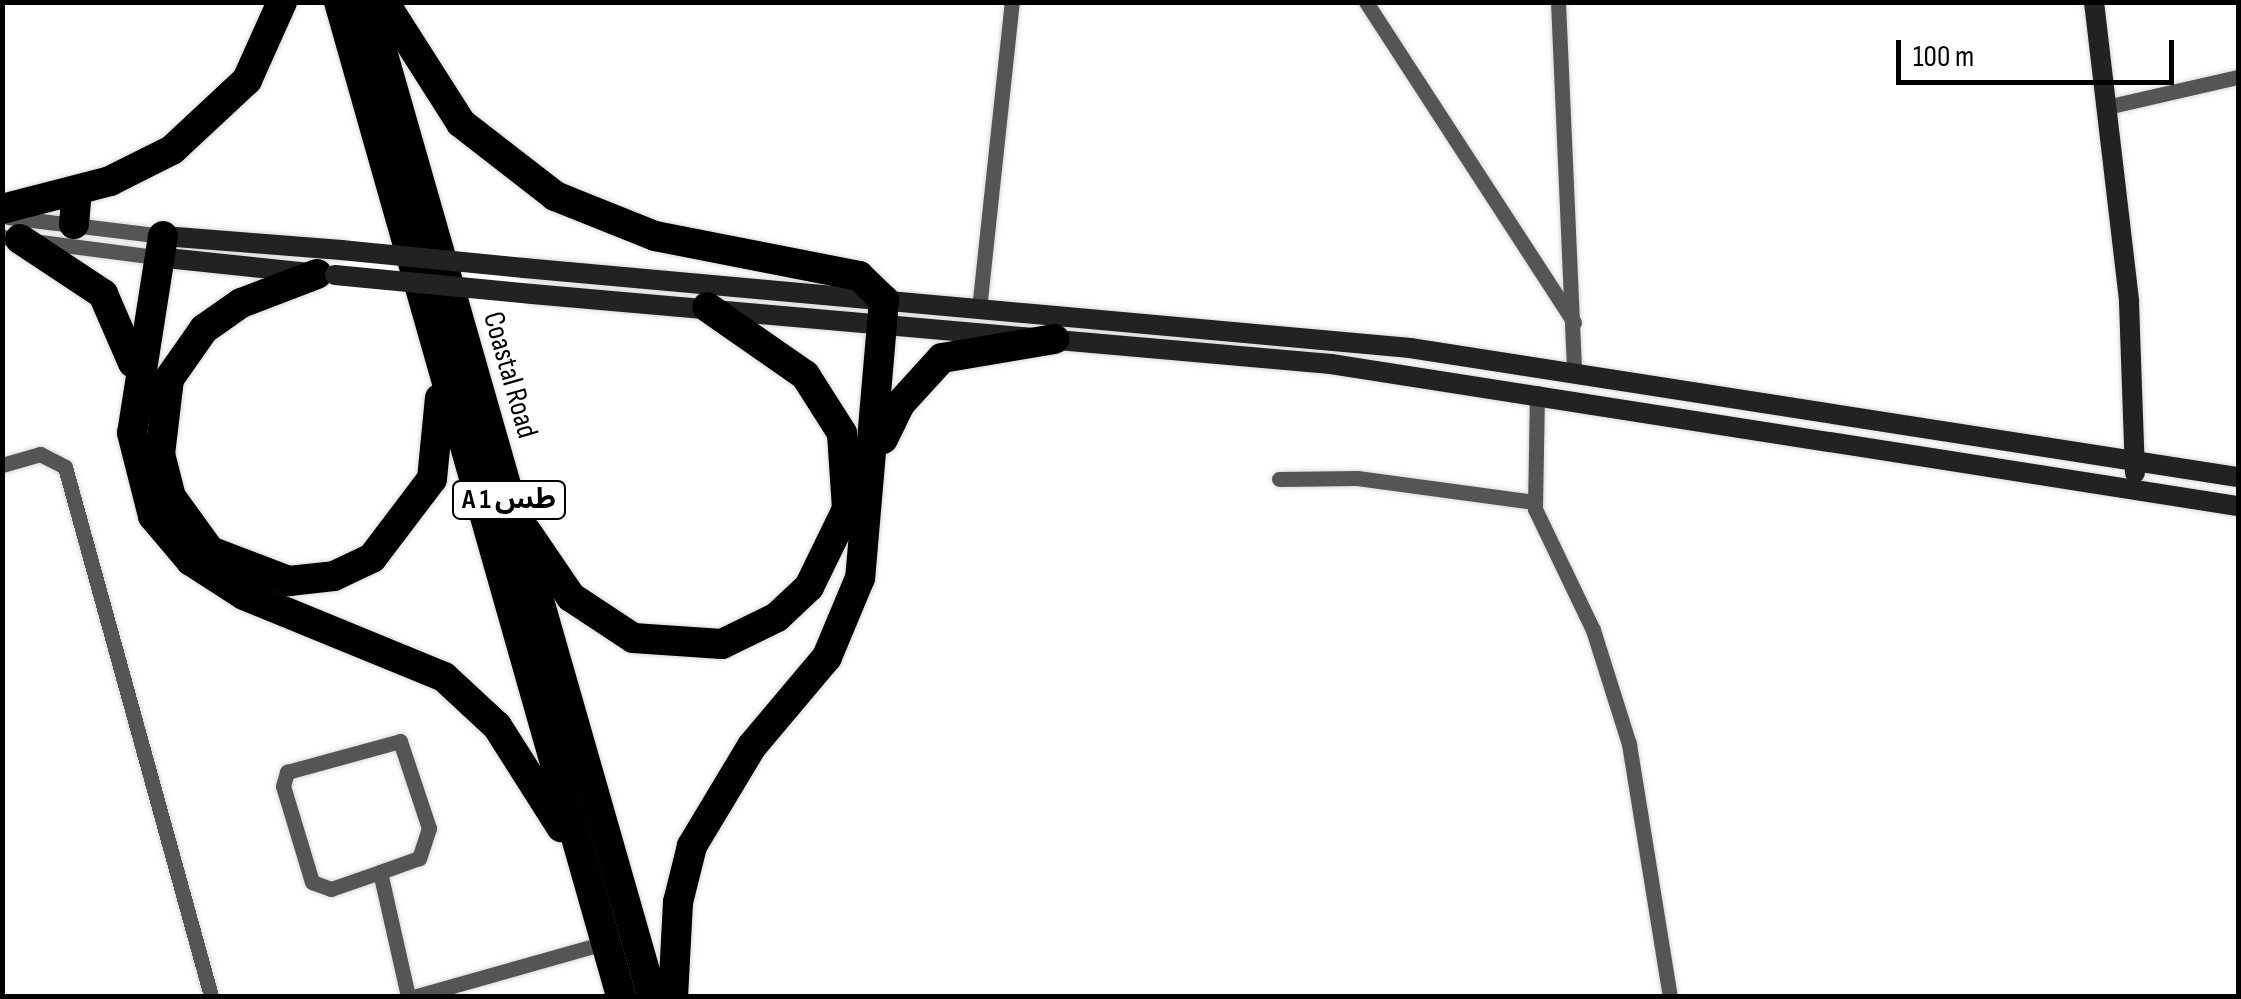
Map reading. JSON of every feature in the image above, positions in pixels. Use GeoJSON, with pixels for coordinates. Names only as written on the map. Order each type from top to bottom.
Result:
{"type":"FeatureCollection","features":[{"type":"Feature","properties":{"kind":"highway"},"geometry":{"type":"LineString","coordinates":[[2,208],[78,191],[142,168],[225,106],[263,51],[282,2]]}},
{"type":"Feature","properties":{"kind":"highway","name":"Coastal Road"},"geometry":{"type":"LineString","coordinates":[[340,2],[621,996]]}},
{"type":"Feature","properties":{"kind":"highway","name":"Coastal Road"},"geometry":{"type":"LineString","coordinates":[[368,2],[652,996]]}},
{"type":"Feature","properties":{"kind":"highway"},"geometry":{"type":"LineString","coordinates":[[384,2],[461,123],[555,196],[655,236],[859,276],[883,313],[877,450],[848,618],[714,800],[687,860],[673,996]]}},
{"type":"Feature","properties":{"kind":"highway"},"geometry":{"type":"LineString","coordinates":[[74,224],[78,191]]}},
{"type":"Feature","properties":{"kind":"highway"},"geometry":{"type":"LineString","coordinates":[[8,231],[103,294],[121,322],[136,386]]}},
{"type":"Feature","properties":{"kind":"highway"},"geometry":{"type":"LineString","coordinates":[[160,246],[136,386],[138,476],[176,548],[244,595],[444,677],[521,758],[584,869]]}},
{"type":"Feature","properties":{"kind":"highway"},"geometry":{"type":"LineString","coordinates":[[326,274],[229,311],[168,379],[160,454],[172,497],[228,562],[314,580],[390,543],[432,480],[440,447],[433,330]]}},
{"type":"Feature","properties":{"kind":"highway"},"geometry":{"type":"LineString","coordinates":[[514,516],[571,597],[634,638],[722,644],[777,618],[809,587],[847,508],[842,433],[805,375],[707,307]]}},
{"type":"Feature","properties":{"kind":"highway"},"geometry":{"type":"LineString","coordinates":[[877,450],[900,404],[942,358],[1054,339]]}},
{"type":"Feature","properties":{"kind":"main road"},"geometry":{"type":"LineString","coordinates":[[2094,2],[2111,106],[2136,462],[2133,490]]}},
{"type":"Feature","properties":{"kind":"main road"},"geometry":{"type":"LineString","coordinates":[[160,246],[341,250],[524,268],[883,313],[1054,339],[1537,393],[2238,506]]}},
{"type":"Feature","properties":{"kind":"main road"},"geometry":{"type":"LineString","coordinates":[[160,246],[326,274],[532,294],[707,307],[883,313],[979,308],[1410,348],[2238,478]]}},
{"type":"Feature","properties":{"kind":"street"},"geometry":{"type":"LineString","coordinates":[[979,308],[1012,2]]}},
{"type":"Feature","properties":{"kind":"street"},"geometry":{"type":"LineString","coordinates":[[1558,2],[1574,374]]}},
{"type":"Feature","properties":{"kind":"street"},"geometry":{"type":"LineString","coordinates":[[1370,3],[1574,322]]}},
{"type":"Feature","properties":{"kind":"street"},"geometry":{"type":"LineString","coordinates":[[2111,106],[2238,78]]}},
{"type":"Feature","properties":{"kind":"street"},"geometry":{"type":"LineString","coordinates":[[8,231],[74,224],[160,246]]}},
{"type":"Feature","properties":{"kind":"street"},"geometry":{"type":"LineString","coordinates":[[8,231],[160,246]]}},
{"type":"Feature","properties":{"kind":"street"},"geometry":{"type":"LineString","coordinates":[[1537,393],[1534,502],[1593,630],[1629,744],[1670,996]]}},
{"type":"Feature","properties":{"kind":"street"},"geometry":{"type":"LineString","coordinates":[[2,465],[52,455],[65,467],[211,996]]}},
{"type":"Feature","properties":{"kind":"street"},"geometry":{"type":"LineString","coordinates":[[1278,479],[1357,478],[1534,502]]}},
{"type":"Feature","properties":{"kind":"street"},"geometry":{"type":"LineString","coordinates":[[400,741],[428,842],[418,858],[380,872],[331,888],[312,882],[283,786],[288,772],[400,741]]}},
{"type":"Feature","properties":{"kind":"street"},"geometry":{"type":"LineString","coordinates":[[380,872],[408,996]]}},
{"type":"Feature","properties":{"kind":"street"},"geometry":{"type":"LineString","coordinates":[[417,996],[604,943]]}}]}
